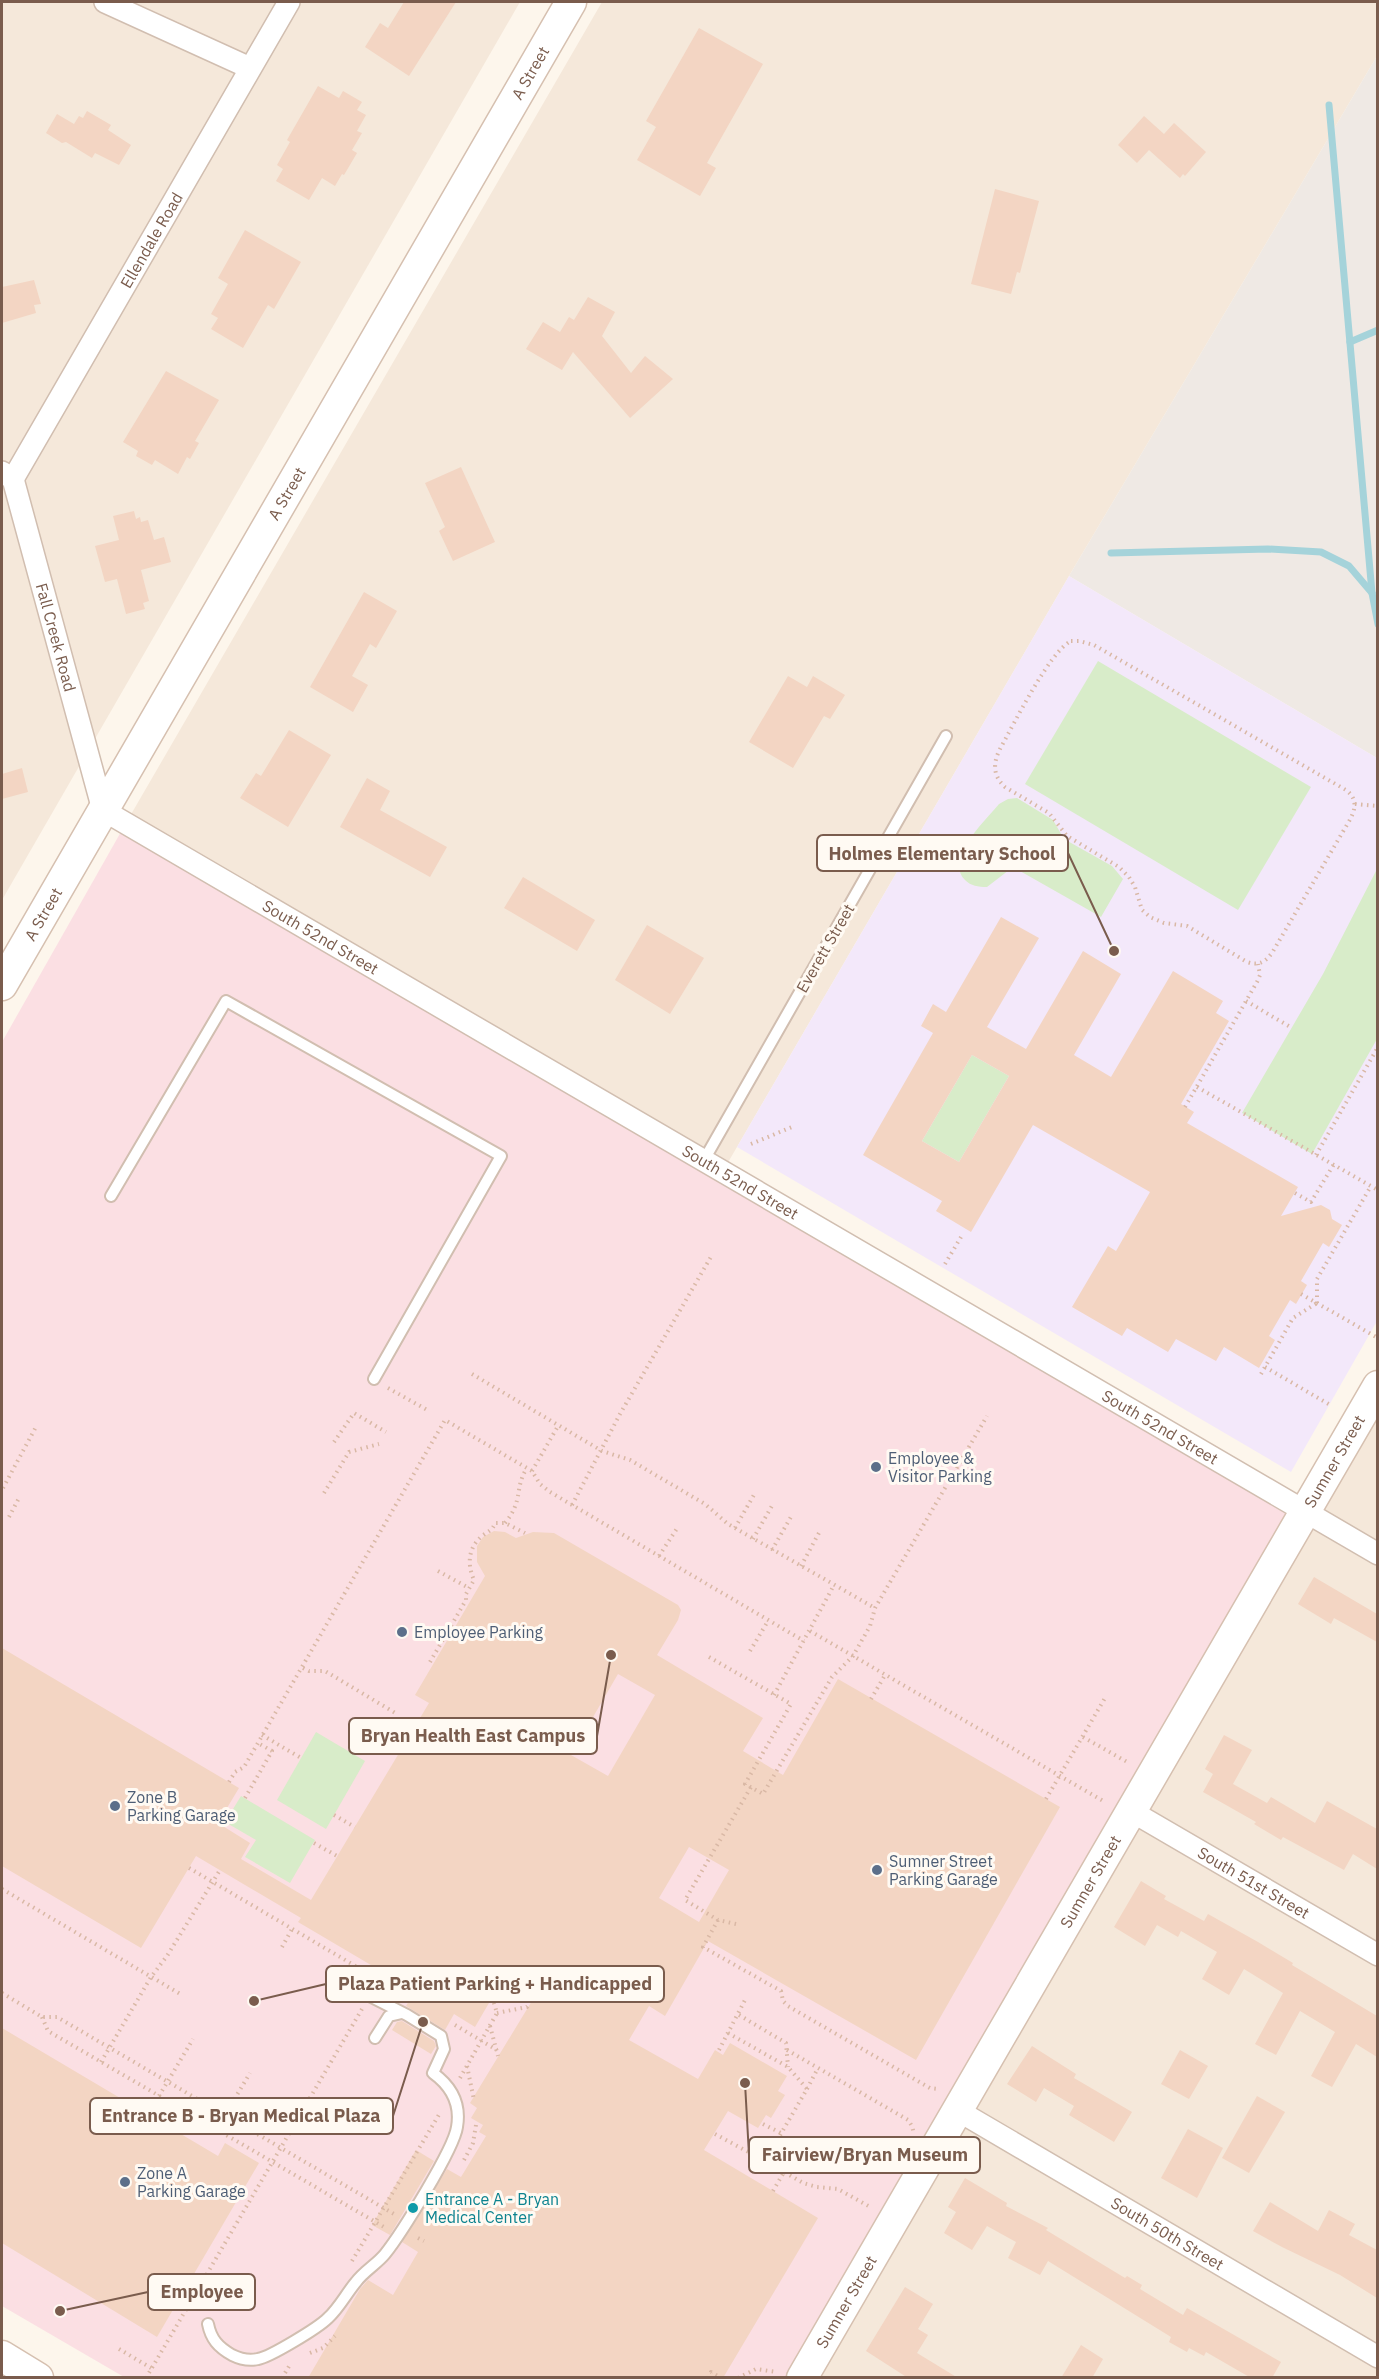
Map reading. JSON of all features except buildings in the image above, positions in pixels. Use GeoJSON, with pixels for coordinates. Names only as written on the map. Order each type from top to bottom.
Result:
{"type":"FeatureCollection","features":[{"type":"Feature","properties":{"kind":"main road","name":"A Street"},"geometry":{"type":"LineString","coordinates":[[2,985],[572,2]]}},
{"type":"Feature","properties":{"kind":"main road","name":"Sumner Street"},"geometry":{"type":"LineString","coordinates":[[792,2375],[1118,1807],[1151,1776],[1377,1386]]}},
{"type":"Feature","properties":{"kind":"main road"},"geometry":{"type":"LineString","coordinates":[[2,2356],[38,2378]]}},
{"type":"Feature","properties":{"kind":"street"},"geometry":{"type":"LineString","coordinates":[[105,2],[250,68]]}},
{"type":"Feature","properties":{"kind":"street","name":"Ellendale Road"},"geometry":{"type":"LineString","coordinates":[[7,476],[289,2]]}},
{"type":"Feature","properties":{"kind":"street","name":"Fall Creek Road"},"geometry":{"type":"LineString","coordinates":[[7,476],[103,810]]}},
{"type":"Feature","properties":{"kind":"street","name":"South 52nd Street"},"geometry":{"type":"LineString","coordinates":[[103,810],[1377,1554]]}},
{"type":"Feature","properties":{"kind":"street","name":"South 51st Street"},"geometry":{"type":"LineString","coordinates":[[1118,1807],[1377,1956]]}},
{"type":"Feature","properties":{"kind":"street","name":"South 50th Street"},"geometry":{"type":"LineString","coordinates":[[951,2099],[1377,2357]]}},
{"type":"Feature","properties":{"kind":"lane","name":"Everett Street"},"geometry":{"type":"LineString","coordinates":[[704,1160],[946,736]]}},
{"type":"Feature","properties":{"kind":"lane"},"geometry":{"type":"LineString","coordinates":[[111,1196],[226,1001],[501,1156],[374,1379]]}},
{"type":"Feature","properties":{"kind":"lane"},"geometry":{"type":"LineString","coordinates":[[208,2324],[212,2338],[218,2346],[237,2358],[246,2360],[267,2356],[328,2319],[357,2280],[382,2258],[399,2235],[449,2150],[456,2132],[458,2115],[453,2091],[433,2073],[444,2049],[441,2036],[370,1995],[336,1979]]}},
{"type":"Feature","properties":{"kind":"lane"},"geometry":{"type":"LineString","coordinates":[[375,2038],[389,2016],[402,2013]]}},
{"type":"Feature","properties":{"kind":"path"},"geometry":{"type":"LineString","coordinates":[[1071,641],[1079,641],[1094,645],[1346,790],[1351,794],[1355,804],[1348,823],[1272,953],[1264,962],[1258,964],[1247,962],[1186,926],[1164,924],[1150,917],[1142,910],[1135,887],[1129,877],[1119,867],[1068,836],[1053,816],[1005,787],[998,780],[995,769],[997,755],[1053,658],[1064,645],[1071,641]]}},
{"type":"Feature","properties":{"kind":"path"},"geometry":{"type":"LineString","coordinates":[[1355,804],[1377,806]]}},
{"type":"Feature","properties":{"kind":"path"},"geometry":{"type":"LineString","coordinates":[[1185,1107],[1260,975],[1258,964]]}},
{"type":"Feature","properties":{"kind":"path"},"geometry":{"type":"LineString","coordinates":[[1246,1001],[1292,1028]]}},
{"type":"Feature","properties":{"kind":"path"},"geometry":{"type":"LineString","coordinates":[[1316,1155],[1377,1047]]}},
{"type":"Feature","properties":{"kind":"path"},"geometry":{"type":"LineString","coordinates":[[1197,1087],[1377,1190]]}},
{"type":"Feature","properties":{"kind":"path"},"geometry":{"type":"LineString","coordinates":[[751,1144],[792,1127]]}},
{"type":"Feature","properties":{"kind":"path"},"geometry":{"type":"LineString","coordinates":[[1295,1193],[1311,1202],[1334,1164]]}},
{"type":"Feature","properties":{"kind":"path"},"geometry":{"type":"LineString","coordinates":[[1317,1303],[1317,1279],[1371,1186]]}},
{"type":"Feature","properties":{"kind":"path"},"geometry":{"type":"LineString","coordinates":[[945,1264],[961,1237]]}},
{"type":"Feature","properties":{"kind":"path"},"geometry":{"type":"LineString","coordinates":[[572,1505],[620,1414],[712,1255]]}},
{"type":"Feature","properties":{"kind":"path"},"geometry":{"type":"LineString","coordinates":[[1302,1294],[1377,1338]]}},
{"type":"Feature","properties":{"kind":"path"},"geometry":{"type":"LineString","coordinates":[[1261,1374],[1293,1318],[1317,1303]]}},
{"type":"Feature","properties":{"kind":"path"},"geometry":{"type":"LineString","coordinates":[[1265,1367],[1332,1406]]}},
{"type":"Feature","properties":{"kind":"path"},"geometry":{"type":"LineString","coordinates":[[472,1374],[602,1451],[630,1460],[705,1503],[735,1528],[875,1608]]}},
{"type":"Feature","properties":{"kind":"path"},"geometry":{"type":"LineString","coordinates":[[387,1387],[429,1411]]}},
{"type":"Feature","properties":{"kind":"path"},"geometry":{"type":"LineString","coordinates":[[333,1442],[354,1413],[386,1432]]}},
{"type":"Feature","properties":{"kind":"path"},"geometry":{"type":"LineString","coordinates":[[709,1657],[791,1704],[745,1784],[763,1794],[832,1677],[853,1656],[870,1626],[875,1608],[987,1416]]}},
{"type":"Feature","properties":{"kind":"path"},"geometry":{"type":"LineString","coordinates":[[229,1782],[235,1772],[244,1767],[445,1420],[532,1471],[545,1489],[804,1641]]}},
{"type":"Feature","properties":{"kind":"path"},"geometry":{"type":"LineString","coordinates":[[3,1488],[38,1425]]}},
{"type":"Feature","properties":{"kind":"path"},"geometry":{"type":"LineString","coordinates":[[532,1471],[558,1426]]}},
{"type":"Feature","properties":{"kind":"path"},"geometry":{"type":"LineString","coordinates":[[324,1493],[349,1452],[379,1444]]}},
{"type":"Feature","properties":{"kind":"path"},"geometry":{"type":"LineString","coordinates":[[505,1523],[516,1507],[522,1476],[527,1468]]}},
{"type":"Feature","properties":{"kind":"path"},"geometry":{"type":"LineString","coordinates":[[735,1528],[755,1493]]}},
{"type":"Feature","properties":{"kind":"path"},"geometry":{"type":"LineString","coordinates":[[9,1517],[19,1498]]}},
{"type":"Feature","properties":{"kind":"path"},"geometry":{"type":"LineString","coordinates":[[753,1539],[773,1504]]}},
{"type":"Feature","properties":{"kind":"path"},"geometry":{"type":"LineString","coordinates":[[772,1550],[792,1515]]}},
{"type":"Feature","properties":{"kind":"path"},"geometry":{"type":"LineString","coordinates":[[430,1662],[466,1600],[474,1580],[469,1564],[476,1542],[493,1528],[495,1523],[505,1523],[525,1533]]}},
{"type":"Feature","properties":{"kind":"path"},"geometry":{"type":"LineString","coordinates":[[659,1556],[678,1527]]}},
{"type":"Feature","properties":{"kind":"path"},"geometry":{"type":"LineString","coordinates":[[801,1566],[820,1531]]}},
{"type":"Feature","properties":{"kind":"path"},"geometry":{"type":"LineString","coordinates":[[438,1571],[469,1588]]}},
{"type":"Feature","properties":{"kind":"path"},"geometry":{"type":"LineString","coordinates":[[774,1695],[834,1585]]}},
{"type":"Feature","properties":{"kind":"path"},"geometry":{"type":"LineString","coordinates":[[750,1651],[768,1621]]}},
{"type":"Feature","properties":{"kind":"path"},"geometry":{"type":"LineString","coordinates":[[810,1631],[1060,1776],[1118,1807]]}},
{"type":"Feature","properties":{"kind":"path"},"geometry":{"type":"LineString","coordinates":[[303,1668],[309,1671],[325,1671],[397,1714]]}},
{"type":"Feature","properties":{"kind":"path"},"geometry":{"type":"LineString","coordinates":[[872,1699],[885,1675]]}},
{"type":"Feature","properties":{"kind":"path"},"geometry":{"type":"LineString","coordinates":[[1046,1799],[1105,1698]]}},
{"type":"Feature","properties":{"kind":"path"},"geometry":{"type":"LineString","coordinates":[[262,1735],[301,1758]]}},
{"type":"Feature","properties":{"kind":"path"},"geometry":{"type":"LineString","coordinates":[[1083,1737],[1151,1776]]}},
{"type":"Feature","properties":{"kind":"path"},"geometry":{"type":"LineString","coordinates":[[244,1798],[272,1751],[258,1743]]}},
{"type":"Feature","properties":{"kind":"path"},"geometry":{"type":"LineString","coordinates":[[736,1924],[718,1920],[685,1900],[751,1787]]}},
{"type":"Feature","properties":{"kind":"path"},"geometry":{"type":"LineString","coordinates":[[334,1815],[355,1827]]}},
{"type":"Feature","properties":{"kind":"path"},"geometry":{"type":"LineString","coordinates":[[314,1843],[337,1856]]}},
{"type":"Feature","properties":{"kind":"path"},"geometry":{"type":"LineString","coordinates":[[146,2378],[379,1980],[189,1868]]}},
{"type":"Feature","properties":{"kind":"path"},"geometry":{"type":"LineString","coordinates":[[101,2062],[151,1977],[167,1956],[220,1870]]}},
{"type":"Feature","properties":{"kind":"path"},"geometry":{"type":"LineString","coordinates":[[2,1889],[182,1995]]}},
{"type":"Feature","properties":{"kind":"path"},"geometry":{"type":"LineString","coordinates":[[718,1920],[703,1947],[781,1991],[783,2001],[798,2012],[951,2099]]}},
{"type":"Feature","properties":{"kind":"path"},"geometry":{"type":"LineString","coordinates":[[282,1947],[292,1929]]}},
{"type":"Feature","properties":{"kind":"path"},"geometry":{"type":"LineString","coordinates":[[497,2013],[527,2007],[530,2003],[526,1983],[513,1976],[503,1979]]}},
{"type":"Feature","properties":{"kind":"path"},"geometry":{"type":"LineString","coordinates":[[2,1993],[42,2017],[57,2017],[384,2207]]}},
{"type":"Feature","properties":{"kind":"path"},"geometry":{"type":"LineString","coordinates":[[351,2263],[497,2013],[492,1997]]}},
{"type":"Feature","properties":{"kind":"path"},"geometry":{"type":"LineString","coordinates":[[719,2050],[745,2000]]}},
{"type":"Feature","properties":{"kind":"path"},"geometry":{"type":"LineString","coordinates":[[739,2015],[782,2040],[787,2050],[788,2067]]}},
{"type":"Feature","properties":{"kind":"path"},"geometry":{"type":"LineString","coordinates":[[42,2017],[48,2031],[375,2222]]}},
{"type":"Feature","properties":{"kind":"path"},"geometry":{"type":"LineString","coordinates":[[490,2025],[498,2056]]}},
{"type":"Feature","properties":{"kind":"path"},"geometry":{"type":"LineString","coordinates":[[728,2033],[788,2067],[807,2089]]}},
{"type":"Feature","properties":{"kind":"path"},"geometry":{"type":"LineString","coordinates":[[159,2096],[192,2039]]}},
{"type":"Feature","properties":{"kind":"path"},"geometry":{"type":"LineString","coordinates":[[481,2041],[496,2050]]}},
{"type":"Feature","properties":{"kind":"path"},"geometry":{"type":"LineString","coordinates":[[787,2050],[908,2120],[915,2140]]}},
{"type":"Feature","properties":{"kind":"path"},"geometry":{"type":"LineString","coordinates":[[765,2161],[818,2068]]}},
{"type":"Feature","properties":{"kind":"path"},"geometry":{"type":"LineString","coordinates":[[216,2130],[250,2073]]}},
{"type":"Feature","properties":{"kind":"path"},"geometry":{"type":"LineString","coordinates":[[764,2124],[781,2133]]}},
{"type":"Feature","properties":{"kind":"path"},"geometry":{"type":"LineString","coordinates":[[715,2134],[809,2186],[838,2189],[875,2209]]}},
{"type":"Feature","properties":{"kind":"path"},"geometry":{"type":"LineString","coordinates":[[773,2191],[784,2172]]}},
{"type":"Feature","properties":{"kind":"path"},"geometry":{"type":"LineString","coordinates":[[418,2238],[424,2241]]}},
{"type":"Feature","properties":{"kind":"path"},"geometry":{"type":"LineString","coordinates":[[282,2378],[309,2332]]}},
{"type":"Feature","properties":{"kind":"path"},"geometry":{"type":"LineString","coordinates":[[119,2349],[151,2368]]}},
{"type":"Feature","properties":{"kind":"path"},"geometry":{"type":"LineString","coordinates":[[738,2378],[756,2369],[792,2375]]}},
{"type":"Feature","properties":{"kind":"path"},"geometry":{"type":"LineString","coordinates":[[708,2378],[711,2372],[721,2378]]}},
{"type":"Feature","properties":{"kind":"shaded area"},"geometry":{"type":"Polygon","coordinates":[[[2,2],[520,2],[2,900],[2,2]]]}},
{"type":"Feature","properties":{"kind":"shaded area"},"geometry":{"type":"Polygon","coordinates":[[[602,2],[1377,2],[1377,56],[1069,576],[723,1171],[126,823],[602,2]]]}},
{"type":"Feature","properties":{"kind":"shaded area"},"geometry":{"type":"Polygon","coordinates":[[[1377,56],[1377,758],[1069,576],[1377,56]]]}},
{"type":"Feature","properties":{"kind":"shaded area"},"geometry":{"type":"Polygon","coordinates":[[[1069,576],[1377,758],[1377,1321],[1291,1472],[737,1147],[1069,576]]]}},
{"type":"Feature","properties":{"kind":"shaded area"},"geometry":{"type":"Polygon","coordinates":[[[126,823],[1305,1511],[802,2377],[124,2377],[2,2306],[2,1042],[126,823]]]}},
{"type":"Feature","properties":{"kind":"shaded area"},"geometry":{"type":"Polygon","coordinates":[[[1377,1386],[1377,2377],[802,2378],[1377,1386]]]}},
{"type":"Feature","properties":{"kind":"green space"},"geometry":{"type":"Polygon","coordinates":[[[1098,661],[1311,787],[1238,910],[1025,784],[1098,661]]]}},
{"type":"Feature","properties":{"kind":"green space"},"geometry":{"type":"Polygon","coordinates":[[[1017,798],[1053,820],[1064,839],[1112,866],[1123,879],[1101,917],[1013,867],[987,887],[975,886],[965,880],[960,871],[959,862],[969,840],[999,804],[1008,799],[1017,798]]]}},
{"type":"Feature","properties":{"kind":"green space"},"geometry":{"type":"Polygon","coordinates":[[[1377,869],[1377,1039],[1312,1154],[1242,1113],[1323,974],[1377,869]]]}},
{"type":"Feature","properties":{"kind":"green space"},"geometry":{"type":"Polygon","coordinates":[[[972,1055],[1009,1076],[959,1162],[922,1141],[972,1055]]]}},
{"type":"Feature","properties":{"kind":"green space"},"geometry":{"type":"Polygon","coordinates":[[[316,1732],[365,1761],[326,1829],[277,1800],[316,1732]]]}},
{"type":"Feature","properties":{"kind":"green space"},"geometry":{"type":"Polygon","coordinates":[[[241,1796],[315,1840],[290,1883],[245,1857],[256,1840],[225,1822],[241,1796]]]}},
{"type":"Feature","properties":{"kind":"waterway"},"geometry":{"type":"LineString","coordinates":[[1329,105],[1372,593],[1378,624]]}},
{"type":"Feature","properties":{"kind":"waterway"},"geometry":{"type":"LineString","coordinates":[[1350,342],[1378,330]]}},
{"type":"Feature","properties":{"kind":"waterway"},"geometry":{"type":"LineString","coordinates":[[1111,553],[1268,549],[1321,552],[1349,566],[1372,593]]}},
{"type":"Feature","properties":{"kind":"place","name":"Holmes Elementary School"},"geometry":{"type":"Point","coordinates":[1114,951]}},
{"type":"Feature","properties":{"kind":"place","name":"Employee & Visitor Parking"},"geometry":{"type":"Point","coordinates":[876,1467]}},
{"type":"Feature","properties":{"kind":"place","name":"Employee Parking"},"geometry":{"type":"Point","coordinates":[402,1632]}},
{"type":"Feature","properties":{"kind":"place","name":"Bryan Health East Campus"},"geometry":{"type":"Point","coordinates":[611,1655]}},
{"type":"Feature","properties":{"kind":"place","name":"Zone B Parking Garage"},"geometry":{"type":"Point","coordinates":[115,1806]}},
{"type":"Feature","properties":{"kind":"place","name":"Sumner Street Parking Garage"},"geometry":{"type":"Point","coordinates":[877,1870]}},
{"type":"Feature","properties":{"kind":"place","name":"Plaza Patient Parking + Handicapped"},"geometry":{"type":"Point","coordinates":[254,2001]}},
{"type":"Feature","properties":{"kind":"place","name":"Entrance B - Bryan Medical Plaza"},"geometry":{"type":"Point","coordinates":[423,2022]}},
{"type":"Feature","properties":{"kind":"place","name":"Fairview/Bryan Museum"},"geometry":{"type":"Point","coordinates":[745,2083]}},
{"type":"Feature","properties":{"kind":"place","name":"Zone A Parking Garage"},"geometry":{"type":"Point","coordinates":[125,2182]}},
{"type":"Feature","properties":{"kind":"place","name":"Entrance A - Bryan Medical Center"},"geometry":{"type":"Point","coordinates":[413,2208]}},
{"type":"Feature","properties":{"kind":"place","name":"Employee"},"geometry":{"type":"Point","coordinates":[60,2311]}}]}
